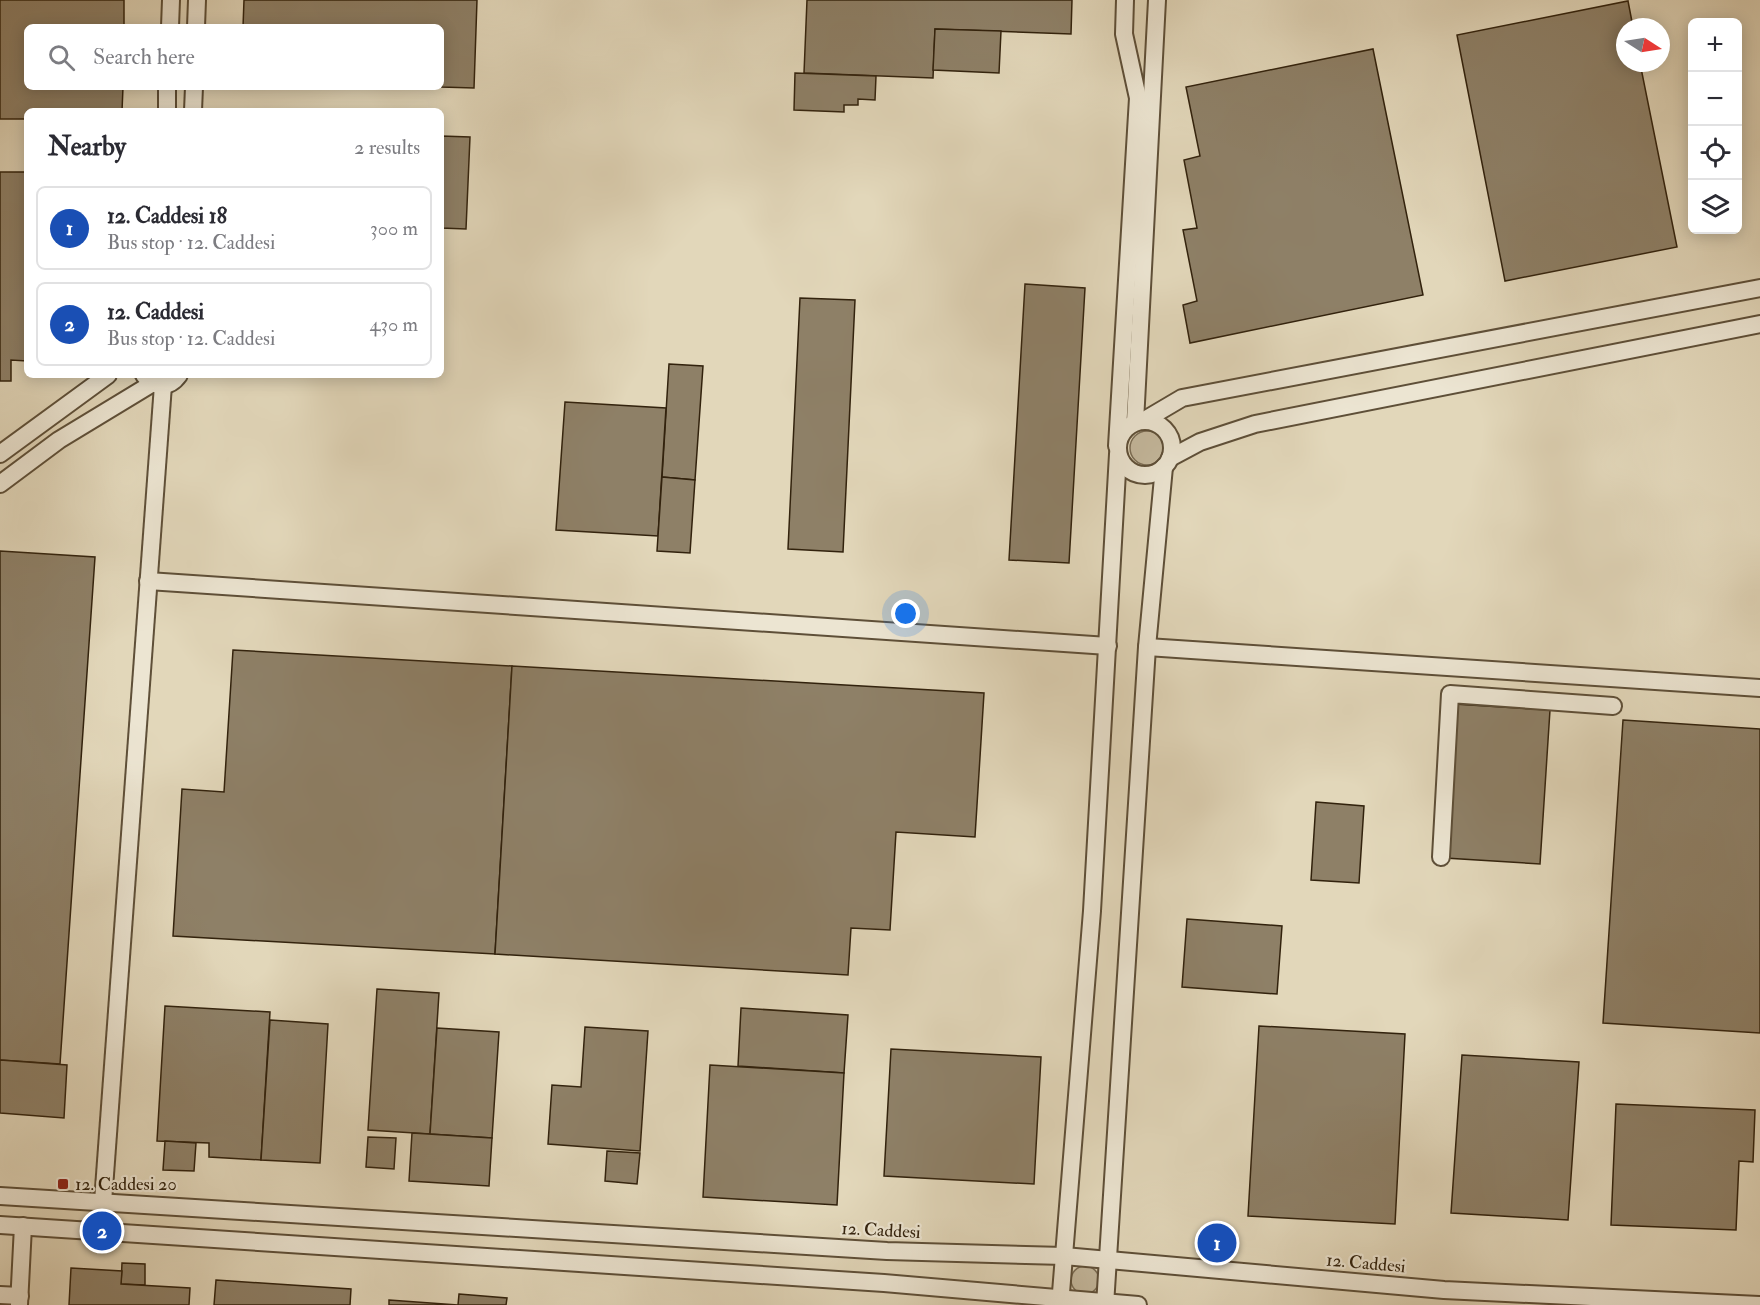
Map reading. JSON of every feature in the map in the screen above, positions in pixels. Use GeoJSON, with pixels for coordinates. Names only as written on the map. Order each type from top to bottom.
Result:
{"type":"FeatureCollection","features":[{"type":"Feature","properties":{"kind":"street"},"geometry":{"type":"LineString","coordinates":[[170,24],[171,0]]}},
{"type":"Feature","properties":{"kind":"street"},"geometry":{"type":"LineString","coordinates":[[196,24],[197,0]]}},
{"type":"Feature","properties":{"kind":"street"},"geometry":{"type":"LineString","coordinates":[[1061,1302],[1092,911],[1138,98],[1124,34],[1125,0]]}},
{"type":"Feature","properties":{"kind":"street"},"geometry":{"type":"LineString","coordinates":[[1139,421],[1157,0]]}},
{"type":"Feature","properties":{"kind":"street"},"geometry":{"type":"LineString","coordinates":[[167,90],[167,108]]}},
{"type":"Feature","properties":{"kind":"street"},"geometry":{"type":"LineString","coordinates":[[193,108],[194,90]]}},
{"type":"Feature","properties":{"kind":"street"},"geometry":{"type":"LineString","coordinates":[[1760,288],[1182,398],[1123,431],[1118,450],[1125,468],[1139,475],[1154,474],[1200,442],[1256,424],[1760,324]]}},
{"type":"Feature","properties":{"kind":"street"},"geometry":{"type":"LineString","coordinates":[[0,454],[104,378]]}},
{"type":"Feature","properties":{"kind":"street"},"geometry":{"type":"LineString","coordinates":[[0,484],[59,440],[153,381],[170,384],[176,378]]}},
{"type":"Feature","properties":{"kind":"street"},"geometry":{"type":"LineString","coordinates":[[103,1202],[148,581],[153,381]]}},
{"type":"Feature","properties":{"kind":"street"},"geometry":{"type":"LineString","coordinates":[[1105,1304],[1147,647],[1167,463],[1172,450],[1169,435],[1158,424],[1139,421]]}},
{"type":"Feature","properties":{"kind":"street"},"geometry":{"type":"LineString","coordinates":[[148,581],[1108,646]]}},
{"type":"Feature","properties":{"kind":"street"},"geometry":{"type":"LineString","coordinates":[[1147,647],[1760,687]]}},
{"type":"Feature","properties":{"kind":"street"},"geometry":{"type":"LineString","coordinates":[[1480,669],[1480,696]]}},
{"type":"Feature","properties":{"kind":"street"},"geometry":{"type":"LineString","coordinates":[[1441,857],[1450,694],[1613,706]]}},
{"type":"Feature","properties":{"kind":"street","name":"12. Caddesi"},"geometry":{"type":"LineString","coordinates":[[0,1196],[887,1251],[1064,1256],[1444,1290],[1760,1305]]}},
{"type":"Feature","properties":{"kind":"street"},"geometry":{"type":"LineString","coordinates":[[0,1225],[872,1282],[1061,1302],[1138,1305]]}},
{"type":"Feature","properties":{"kind":"street"},"geometry":{"type":"LineString","coordinates":[[0,1295],[19,1301],[23,1226]]}},
{"type":"Feature","properties":{"kind":"shaded area"},"geometry":{"type":"Polygon","coordinates":[[[1147,431],[1159,436],[1164,448],[1159,460],[1147,465],[1135,460],[1130,448],[1135,436],[1147,431]]]}},
{"type":"Feature","properties":{"kind":"shaded area"},"geometry":{"type":"Polygon","coordinates":[[[1085,1266],[1095,1270],[1099,1280],[1095,1290],[1085,1294],[1075,1290],[1071,1280],[1075,1270],[1085,1266]]]}},
{"type":"Feature","properties":{"kind":"building"},"geometry":{"type":"Polygon","coordinates":[[[0,0],[124,0],[124,24],[24,24],[24,90],[123,90],[122,108],[24,108],[24,119],[0,119],[0,0]]]}},
{"type":"Feature","properties":{"kind":"building"},"geometry":{"type":"Polygon","coordinates":[[[244,0],[477,0],[474,88],[444,87],[444,24],[243,24],[244,0]]]}},
{"type":"Feature","properties":{"kind":"building"},"geometry":{"type":"Polygon","coordinates":[[[807,0],[1072,0],[1071,34],[935,29],[933,78],[804,73],[807,0]]]}},
{"type":"Feature","properties":{"kind":"building"},"geometry":{"type":"Polygon","coordinates":[[[1628,1],[1631,18],[1616,18],[1616,72],[1642,72],[1677,247],[1505,281],[1457,35],[1628,1]]]}},
{"type":"Feature","properties":{"kind":"building"},"geometry":{"type":"Polygon","coordinates":[[[935,29],[1001,31],[999,73],[933,70],[935,29]]]}},
{"type":"Feature","properties":{"kind":"building"},"geometry":{"type":"Polygon","coordinates":[[[1373,49],[1423,295],[1190,343],[1183,305],[1197,301],[1183,230],[1197,228],[1184,160],[1200,156],[1186,87],[1373,49]]]}},
{"type":"Feature","properties":{"kind":"building"},"geometry":{"type":"Polygon","coordinates":[[[795,73],[876,76],[875,100],[858,99],[858,105],[844,105],[844,112],[794,110],[795,73]]]}},
{"type":"Feature","properties":{"kind":"building"},"geometry":{"type":"Polygon","coordinates":[[[444,136],[470,137],[466,229],[444,228],[444,136]]]}},
{"type":"Feature","properties":{"kind":"building"},"geometry":{"type":"Polygon","coordinates":[[[0,172],[24,172],[24,361],[11,360],[11,381],[0,381],[0,172]]]}},
{"type":"Feature","properties":{"kind":"building"},"geometry":{"type":"Polygon","coordinates":[[[1025,284],[1085,288],[1069,563],[1009,560],[1025,284]]]}},
{"type":"Feature","properties":{"kind":"building"},"geometry":{"type":"Polygon","coordinates":[[[800,298],[855,300],[843,552],[788,549],[800,298]]]}},
{"type":"Feature","properties":{"kind":"building"},"geometry":{"type":"Polygon","coordinates":[[[669,364],[703,366],[695,480],[662,477],[669,364]]]}},
{"type":"Feature","properties":{"kind":"building"},"geometry":{"type":"Polygon","coordinates":[[[565,402],[666,408],[658,536],[556,530],[565,402]]]}},
{"type":"Feature","properties":{"kind":"building"},"geometry":{"type":"Polygon","coordinates":[[[662,477],[695,480],[690,553],[657,551],[662,477]]]}},
{"type":"Feature","properties":{"kind":"building"},"geometry":{"type":"Polygon","coordinates":[[[0,551],[95,557],[60,1064],[0,1060],[0,551]]]}},
{"type":"Feature","properties":{"kind":"building"},"geometry":{"type":"Polygon","coordinates":[[[233,650],[512,666],[495,954],[173,936],[182,789],[224,792],[233,650]]]}},
{"type":"Feature","properties":{"kind":"building"},"geometry":{"type":"Polygon","coordinates":[[[512,666],[984,693],[975,837],[896,832],[890,930],[851,928],[848,975],[495,954],[512,666]]]}},
{"type":"Feature","properties":{"kind":"building"},"geometry":{"type":"Polygon","coordinates":[[[1454,704],[1550,710],[1540,864],[1445,858],[1454,704]]]}},
{"type":"Feature","properties":{"kind":"building"},"geometry":{"type":"Polygon","coordinates":[[[1623,720],[1760,729],[1760,1033],[1603,1023],[1623,720]]]}},
{"type":"Feature","properties":{"kind":"building"},"geometry":{"type":"Polygon","coordinates":[[[1316,802],[1364,806],[1359,883],[1311,880],[1316,802]]]}},
{"type":"Feature","properties":{"kind":"building"},"geometry":{"type":"Polygon","coordinates":[[[1187,919],[1282,926],[1277,994],[1182,987],[1187,919]]]}},
{"type":"Feature","properties":{"kind":"building"},"geometry":{"type":"Polygon","coordinates":[[[377,989],[439,993],[430,1134],[368,1130],[377,989]]]}},
{"type":"Feature","properties":{"kind":"building"},"geometry":{"type":"Polygon","coordinates":[[[165,1006],[270,1012],[261,1160],[209,1157],[209,1143],[157,1141],[165,1006]]]}},
{"type":"Feature","properties":{"kind":"building"},"geometry":{"type":"Polygon","coordinates":[[[741,1008],[848,1015],[844,1073],[738,1066],[741,1008]]]}},
{"type":"Feature","properties":{"kind":"building"},"geometry":{"type":"Polygon","coordinates":[[[270,1020],[328,1024],[320,1163],[261,1160],[270,1020]]]}},
{"type":"Feature","properties":{"kind":"building"},"geometry":{"type":"Polygon","coordinates":[[[1259,1026],[1405,1034],[1395,1224],[1248,1216],[1259,1026]]]}},
{"type":"Feature","properties":{"kind":"building"},"geometry":{"type":"Polygon","coordinates":[[[585,1027],[648,1031],[640,1151],[548,1144],[552,1085],[581,1087],[585,1027]]]}},
{"type":"Feature","properties":{"kind":"building"},"geometry":{"type":"Polygon","coordinates":[[[437,1028],[499,1032],[492,1138],[430,1134],[437,1028]]]}},
{"type":"Feature","properties":{"kind":"building"},"geometry":{"type":"Polygon","coordinates":[[[891,1049],[1041,1057],[1034,1184],[884,1176],[891,1049]]]}},
{"type":"Feature","properties":{"kind":"building"},"geometry":{"type":"Polygon","coordinates":[[[1462,1055],[1579,1062],[1568,1220],[1451,1213],[1462,1055]]]}},
{"type":"Feature","properties":{"kind":"building"},"geometry":{"type":"Polygon","coordinates":[[[0,1060],[67,1065],[64,1118],[0,1113],[0,1060]]]}},
{"type":"Feature","properties":{"kind":"building"},"geometry":{"type":"Polygon","coordinates":[[[710,1065],[844,1073],[837,1205],[703,1197],[710,1065]]]}},
{"type":"Feature","properties":{"kind":"building"},"geometry":{"type":"Polygon","coordinates":[[[1616,1104],[1755,1110],[1753,1162],[1739,1161],[1736,1230],[1611,1225],[1616,1104]]]}},
{"type":"Feature","properties":{"kind":"building"},"geometry":{"type":"Polygon","coordinates":[[[412,1133],[492,1138],[489,1186],[409,1181],[412,1133]]]}},
{"type":"Feature","properties":{"kind":"building"},"geometry":{"type":"Polygon","coordinates":[[[368,1137],[396,1138],[394,1169],[366,1167],[368,1137]]]}},
{"type":"Feature","properties":{"kind":"building"},"geometry":{"type":"Polygon","coordinates":[[[165,1141],[196,1143],[194,1171],[163,1170],[165,1141]]]}},
{"type":"Feature","properties":{"kind":"building"},"geometry":{"type":"Polygon","coordinates":[[[607,1151],[640,1153],[637,1184],[605,1181],[607,1151]]]}},
{"type":"Feature","properties":{"kind":"building"},"geometry":{"type":"Polygon","coordinates":[[[122,1263],[145,1264],[145,1285],[121,1284],[122,1263]]]}},
{"type":"Feature","properties":{"kind":"building"},"geometry":{"type":"Polygon","coordinates":[[[71,1268],[122,1271],[121,1284],[190,1288],[189,1305],[69,1305],[71,1268]]]}},
{"type":"Feature","properties":{"kind":"building"},"geometry":{"type":"Polygon","coordinates":[[[216,1280],[351,1289],[350,1305],[214,1305],[216,1280]]]}},
{"type":"Feature","properties":{"kind":"building"},"geometry":{"type":"Polygon","coordinates":[[[459,1294],[507,1298],[506,1305],[458,1305],[459,1294]]]}},
{"type":"Feature","properties":{"kind":"building"},"geometry":{"type":"Polygon","coordinates":[[[389,1300],[458,1305],[389,1305],[389,1300]]]}},
{"type":"Feature","properties":{"kind":"place","name":"12. Caddesi 20"},"geometry":{"type":"Point","coordinates":[63,1184]}},
{"type":"Feature","properties":{"kind":"place","name":"12. Caddesi"},"geometry":{"type":"Point","coordinates":[102,1231]}},
{"type":"Feature","properties":{"kind":"place","name":"12. Caddesi 18"},"geometry":{"type":"Point","coordinates":[1217,1243]}}]}
